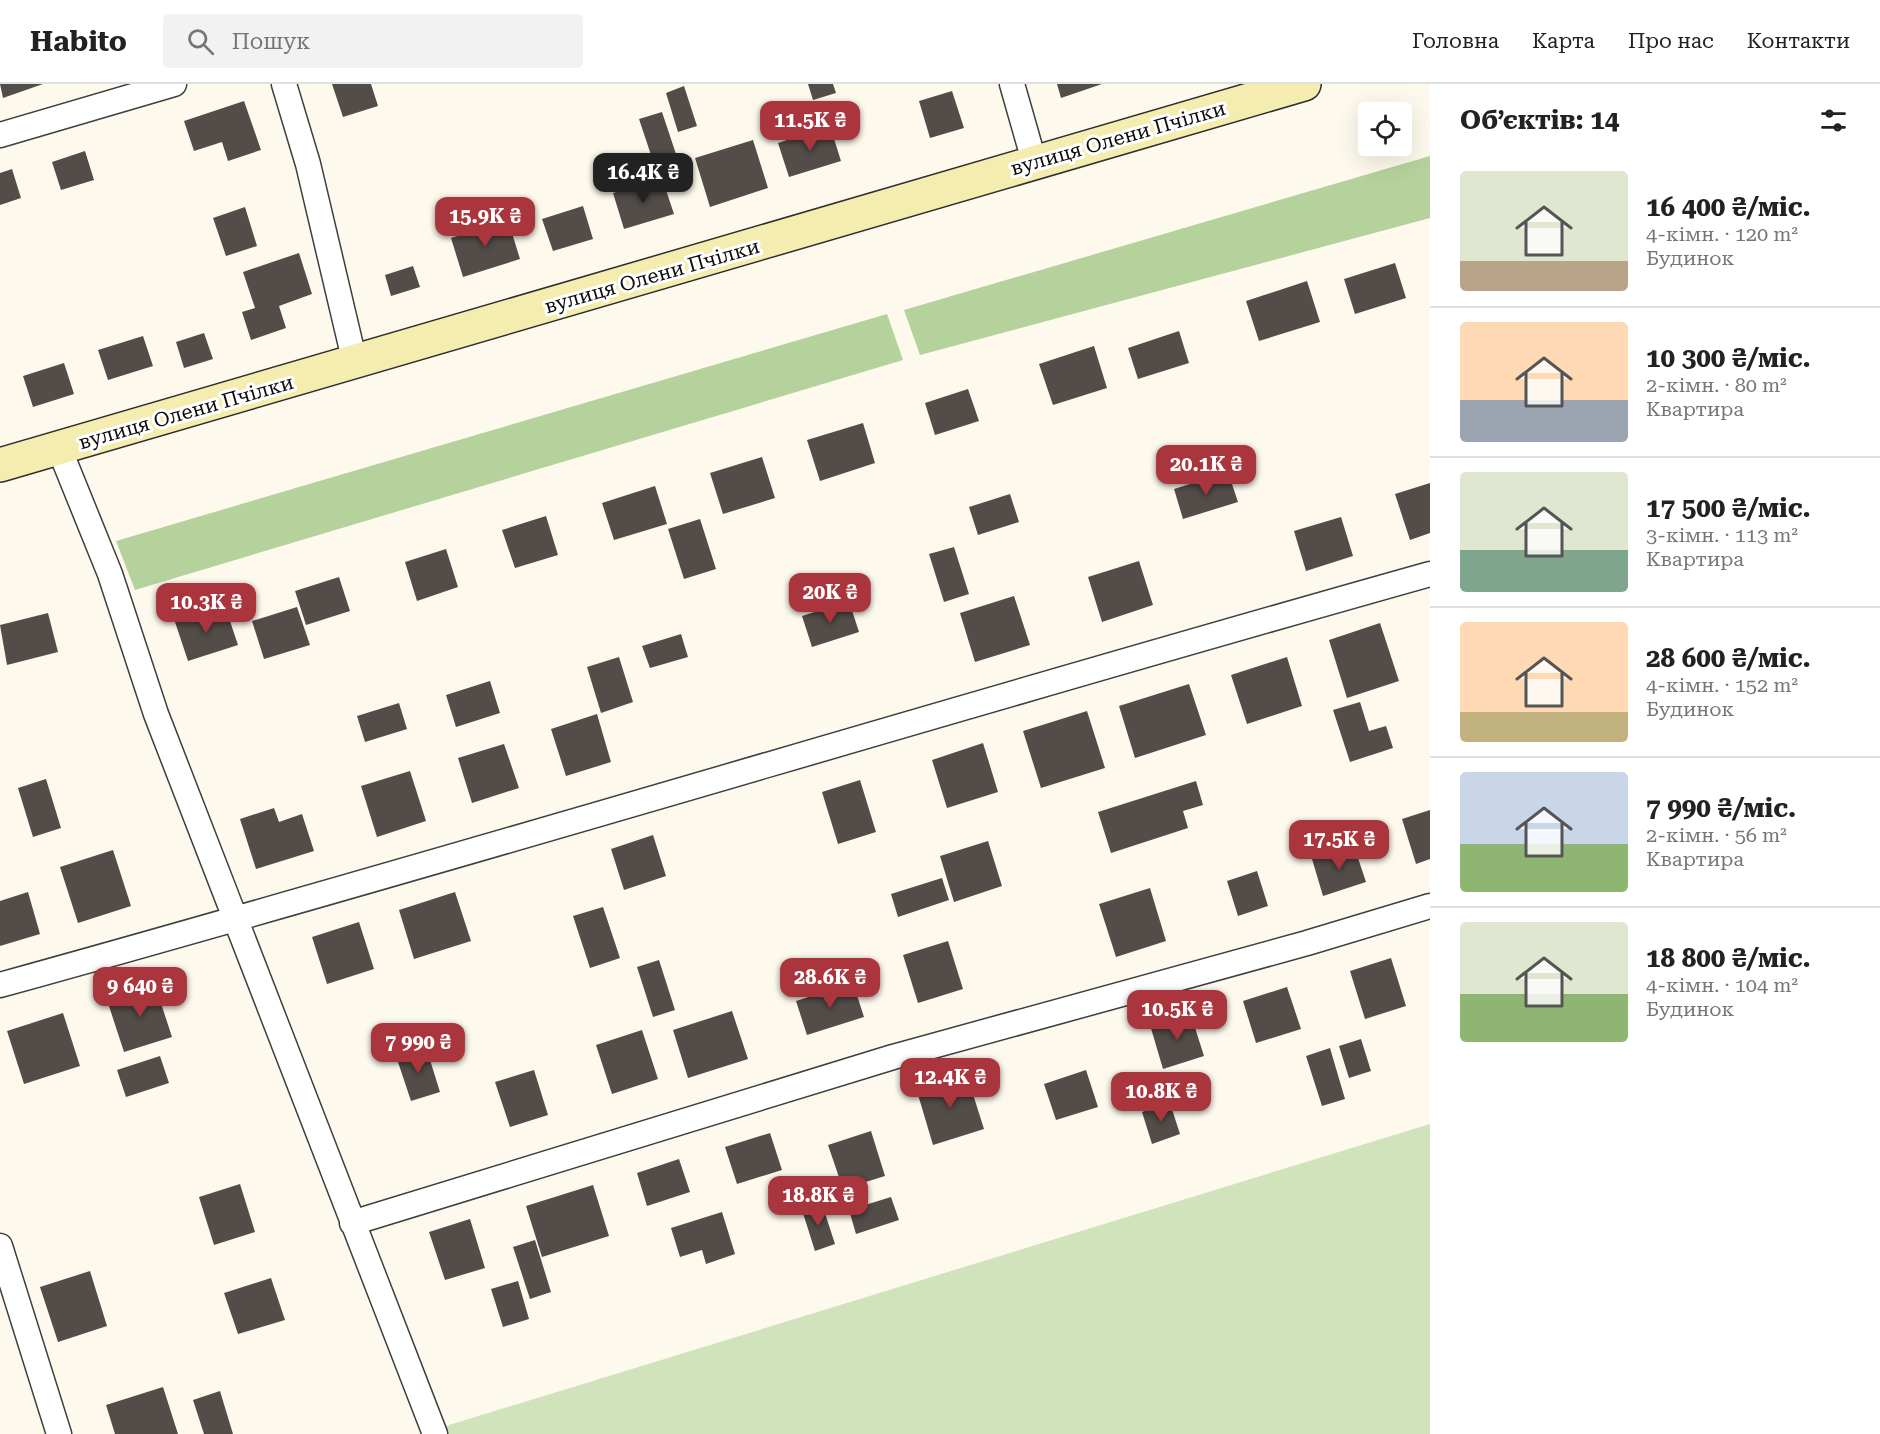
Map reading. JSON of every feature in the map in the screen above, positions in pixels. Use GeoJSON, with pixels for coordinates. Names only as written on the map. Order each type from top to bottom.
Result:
{"type":"FeatureCollection","features":[{"type":"Feature","properties":{"kind":"street"},"geometry":{"type":"LineString","coordinates":[[0,135],[174,84]]}},
{"type":"Feature","properties":{"kind":"street"},"geometry":{"type":"LineString","coordinates":[[284,84],[308,164],[355,363]]}},
{"type":"Feature","properties":{"kind":"street"},"geometry":{"type":"LineString","coordinates":[[1012,84],[1034,161]]}},
{"type":"Feature","properties":{"kind":"street","name":"вулиця Олени Пчілки"},"geometry":{"type":"LineString","coordinates":[[0,465],[355,363],[1034,161],[1304,84]]}},
{"type":"Feature","properties":{"kind":"street"},"geometry":{"type":"LineString","coordinates":[[59,448],[110,574],[156,714],[435,1434]]}},
{"type":"Feature","properties":{"kind":"street"},"geometry":{"type":"LineString","coordinates":[[0,985],[235,920],[1142,655],[1430,574]]}},
{"type":"Feature","properties":{"kind":"street"},"geometry":{"type":"LineString","coordinates":[[352,1223],[893,1057],[1307,943],[1430,906]]}},
{"type":"Feature","properties":{"kind":"street"},"geometry":{"type":"LineString","coordinates":[[0,1246],[59,1434]]}},
{"type":"Feature","properties":{"kind":"green space"},"geometry":{"type":"Polygon","coordinates":[[[1430,156],[1430,218],[920,355],[904,310],[1430,156]]]}},
{"type":"Feature","properties":{"kind":"green space"},"geometry":{"type":"Polygon","coordinates":[[[887,314],[903,360],[135,590],[116,541],[887,314]]]}},
{"type":"Feature","properties":{"kind":"green space"},"geometry":{"type":"Polygon","coordinates":[[[1430,1124],[1430,1434],[435,1434],[433,1430],[1430,1124]]]}},
{"type":"Feature","properties":{"kind":"building"},"geometry":{"type":"Polygon","coordinates":[[[0,84],[43,84],[3,98],[0,84]]]}},
{"type":"Feature","properties":{"kind":"building"},"geometry":{"type":"Polygon","coordinates":[[[332,84],[371,84],[378,106],[343,117],[332,84]]]}},
{"type":"Feature","properties":{"kind":"building"},"geometry":{"type":"Polygon","coordinates":[[[808,84],[833,84],[836,93],[813,100],[808,84]]]}},
{"type":"Feature","properties":{"kind":"building"},"geometry":{"type":"Polygon","coordinates":[[[1057,84],[1102,84],[1061,98],[1057,84]]]}},
{"type":"Feature","properties":{"kind":"building"},"geometry":{"type":"Polygon","coordinates":[[[684,86],[697,126],[678,132],[666,93],[684,86]]]}},
{"type":"Feature","properties":{"kind":"building"},"geometry":{"type":"Polygon","coordinates":[[[952,91],[964,128],[930,138],[919,101],[952,91]]]}},
{"type":"Feature","properties":{"kind":"building"},"geometry":{"type":"Polygon","coordinates":[[[244,101],[261,150],[228,161],[222,142],[194,151],[184,121],[244,101]]]}},
{"type":"Feature","properties":{"kind":"building"},"geometry":{"type":"Polygon","coordinates":[[[662,112],[676,154],[653,161],[639,119],[662,112]]]}},
{"type":"Feature","properties":{"kind":"building"},"geometry":{"type":"Polygon","coordinates":[[[830,126],[841,161],[789,177],[778,143],[830,126]]]}},
{"type":"Feature","properties":{"kind":"building"},"geometry":{"type":"Polygon","coordinates":[[[753,140],[768,188],[710,207],[695,158],[753,140]]]}},
{"type":"Feature","properties":{"kind":"building"},"geometry":{"type":"Polygon","coordinates":[[[85,151],[94,180],[61,190],[52,162],[85,151]]]}},
{"type":"Feature","properties":{"kind":"building"},"geometry":{"type":"Polygon","coordinates":[[[12,169],[21,198],[0,205],[0,173],[12,169]]]}},
{"type":"Feature","properties":{"kind":"building"},"geometry":{"type":"Polygon","coordinates":[[[662,178],[674,214],[624,229],[613,193],[662,178]]]}},
{"type":"Feature","properties":{"kind":"building"},"geometry":{"type":"Polygon","coordinates":[[[583,206],[593,239],[553,251],[542,219],[583,206]]]}},
{"type":"Feature","properties":{"kind":"building"},"geometry":{"type":"Polygon","coordinates":[[[245,207],[257,246],[226,256],[213,218],[245,207]]]}},
{"type":"Feature","properties":{"kind":"building"},"geometry":{"type":"Polygon","coordinates":[[[508,220],[520,259],[463,277],[451,238],[508,220]]]}},
{"type":"Feature","properties":{"kind":"building"},"geometry":{"type":"Polygon","coordinates":[[[299,253],[312,294],[279,306],[286,328],[251,340],[242,312],[255,308],[243,272],[299,253]]]}},
{"type":"Feature","properties":{"kind":"building"},"geometry":{"type":"Polygon","coordinates":[[[1395,263],[1406,298],[1355,314],[1344,279],[1395,263]]]}},
{"type":"Feature","properties":{"kind":"building"},"geometry":{"type":"Polygon","coordinates":[[[413,266],[420,287],[391,296],[385,275],[413,266]]]}},
{"type":"Feature","properties":{"kind":"building"},"geometry":{"type":"Polygon","coordinates":[[[1307,281],[1320,322],[1259,341],[1246,301],[1307,281]]]}},
{"type":"Feature","properties":{"kind":"building"},"geometry":{"type":"Polygon","coordinates":[[[1179,331],[1189,363],[1138,379],[1128,348],[1179,331]]]}},
{"type":"Feature","properties":{"kind":"building"},"geometry":{"type":"Polygon","coordinates":[[[204,333],[213,359],[184,368],[176,342],[204,333]]]}},
{"type":"Feature","properties":{"kind":"building"},"geometry":{"type":"Polygon","coordinates":[[[143,336],[153,366],[108,380],[98,350],[143,336]]]}},
{"type":"Feature","properties":{"kind":"building"},"geometry":{"type":"Polygon","coordinates":[[[1094,346],[1107,388],[1053,405],[1039,364],[1094,346]]]}},
{"type":"Feature","properties":{"kind":"building"},"geometry":{"type":"Polygon","coordinates":[[[64,363],[74,394],[33,407],[23,376],[64,363]]]}},
{"type":"Feature","properties":{"kind":"building"},"geometry":{"type":"Polygon","coordinates":[[[968,389],[979,421],[935,435],[925,403],[968,389]]]}},
{"type":"Feature","properties":{"kind":"building"},"geometry":{"type":"Polygon","coordinates":[[[863,423],[875,463],[820,481],[807,440],[863,423]]]}},
{"type":"Feature","properties":{"kind":"building"},"geometry":{"type":"Polygon","coordinates":[[[762,457],[775,498],[723,514],[710,473],[762,457]]]}},
{"type":"Feature","properties":{"kind":"building"},"geometry":{"type":"Polygon","coordinates":[[[1228,472],[1238,502],[1183,519],[1174,489],[1228,472]]]}},
{"type":"Feature","properties":{"kind":"building"},"geometry":{"type":"Polygon","coordinates":[[[1430,483],[1430,533],[1410,540],[1395,494],[1430,483]]]}},
{"type":"Feature","properties":{"kind":"building"},"geometry":{"type":"Polygon","coordinates":[[[655,486],[667,524],[614,540],[602,503],[655,486]]]}},
{"type":"Feature","properties":{"kind":"building"},"geometry":{"type":"Polygon","coordinates":[[[1010,494],[1019,522],[978,535],[969,507],[1010,494]]]}},
{"type":"Feature","properties":{"kind":"building"},"geometry":{"type":"Polygon","coordinates":[[[546,516],[558,555],[515,568],[502,530],[546,516]]]}},
{"type":"Feature","properties":{"kind":"building"},"geometry":{"type":"Polygon","coordinates":[[[1341,517],[1353,556],[1306,571],[1294,531],[1341,517]]]}},
{"type":"Feature","properties":{"kind":"building"},"geometry":{"type":"Polygon","coordinates":[[[700,519],[716,569],[684,579],[668,529],[700,519]]]}},
{"type":"Feature","properties":{"kind":"building"},"geometry":{"type":"Polygon","coordinates":[[[954,547],[969,594],[944,602],[929,554],[954,547]]]}},
{"type":"Feature","properties":{"kind":"building"},"geometry":{"type":"Polygon","coordinates":[[[446,549],[458,587],[417,601],[405,562],[446,549]]]}},
{"type":"Feature","properties":{"kind":"building"},"geometry":{"type":"Polygon","coordinates":[[[1139,561],[1153,605],[1102,622],[1088,577],[1139,561]]]}},
{"type":"Feature","properties":{"kind":"building"},"geometry":{"type":"Polygon","coordinates":[[[339,577],[350,611],[306,625],[295,591],[339,577]]]}},
{"type":"Feature","properties":{"kind":"building"},"geometry":{"type":"Polygon","coordinates":[[[1014,596],[1030,645],[975,662],[960,613],[1014,596]]]}},
{"type":"Feature","properties":{"kind":"building"},"geometry":{"type":"Polygon","coordinates":[[[849,601],[859,632],[812,647],[802,616],[849,601]]]}},
{"type":"Feature","properties":{"kind":"building"},"geometry":{"type":"Polygon","coordinates":[[[225,606],[238,645],[188,661],[175,622],[225,606]]]}},
{"type":"Feature","properties":{"kind":"building"},"geometry":{"type":"Polygon","coordinates":[[[297,607],[310,645],[264,659],[252,621],[297,607]]]}},
{"type":"Feature","properties":{"kind":"building"},"geometry":{"type":"Polygon","coordinates":[[[48,613],[58,652],[7,665],[0,625],[48,613]]]}},
{"type":"Feature","properties":{"kind":"building"},"geometry":{"type":"Polygon","coordinates":[[[1380,623],[1399,681],[1347,698],[1329,640],[1380,623]]]}},
{"type":"Feature","properties":{"kind":"building"},"geometry":{"type":"Polygon","coordinates":[[[681,634],[688,657],[650,668],[642,646],[681,634]]]}},
{"type":"Feature","properties":{"kind":"building"},"geometry":{"type":"Polygon","coordinates":[[[619,657],[633,702],[601,713],[587,667],[619,657]]]}},
{"type":"Feature","properties":{"kind":"building"},"geometry":{"type":"Polygon","coordinates":[[[1287,657],[1302,706],[1247,724],[1231,675],[1287,657]]]}},
{"type":"Feature","properties":{"kind":"building"},"geometry":{"type":"Polygon","coordinates":[[[490,681],[500,713],[456,727],[446,695],[490,681]]]}},
{"type":"Feature","properties":{"kind":"building"},"geometry":{"type":"Polygon","coordinates":[[[1189,684],[1206,735],[1135,758],[1119,706],[1189,684]]]}},
{"type":"Feature","properties":{"kind":"building"},"geometry":{"type":"Polygon","coordinates":[[[1360,702],[1369,731],[1386,726],[1393,748],[1350,762],[1333,710],[1360,702]]]}},
{"type":"Feature","properties":{"kind":"building"},"geometry":{"type":"Polygon","coordinates":[[[399,703],[407,729],[365,742],[357,716],[399,703]]]}},
{"type":"Feature","properties":{"kind":"building"},"geometry":{"type":"Polygon","coordinates":[[[1087,711],[1105,768],[1041,788],[1023,731],[1087,711]]]}},
{"type":"Feature","properties":{"kind":"building"},"geometry":{"type":"Polygon","coordinates":[[[597,714],[611,762],[566,776],[551,729],[597,714]]]}},
{"type":"Feature","properties":{"kind":"building"},"geometry":{"type":"Polygon","coordinates":[[[983,743],[998,792],[947,808],[932,760],[983,743]]]}},
{"type":"Feature","properties":{"kind":"building"},"geometry":{"type":"Polygon","coordinates":[[[504,744],[519,788],[472,803],[458,758],[504,744]]]}},
{"type":"Feature","properties":{"kind":"building"},"geometry":{"type":"Polygon","coordinates":[[[410,771],[426,821],[377,837],[361,786],[410,771]]]}},
{"type":"Feature","properties":{"kind":"building"},"geometry":{"type":"Polygon","coordinates":[[[46,779],[61,828],[33,837],[18,788],[46,779]]]}},
{"type":"Feature","properties":{"kind":"building"},"geometry":{"type":"Polygon","coordinates":[[[860,780],[876,832],[838,844],[822,792],[860,780]]]}},
{"type":"Feature","properties":{"kind":"building"},"geometry":{"type":"Polygon","coordinates":[[[1196,781],[1203,805],[1183,811],[1188,828],[1111,853],[1098,812],[1196,781]]]}},
{"type":"Feature","properties":{"kind":"building"},"geometry":{"type":"Polygon","coordinates":[[[274,808],[279,822],[302,814],[314,851],[256,869],[240,819],[274,808]]]}},
{"type":"Feature","properties":{"kind":"building"},"geometry":{"type":"Polygon","coordinates":[[[1430,810],[1430,859],[1416,864],[1402,819],[1430,810]]]}},
{"type":"Feature","properties":{"kind":"building"},"geometry":{"type":"Polygon","coordinates":[[[653,835],[666,876],[624,890],[611,849],[653,835]]]}},
{"type":"Feature","properties":{"kind":"building"},"geometry":{"type":"Polygon","coordinates":[[[988,841],[1002,886],[954,902],[940,856],[988,841]]]}},
{"type":"Feature","properties":{"kind":"building"},"geometry":{"type":"Polygon","coordinates":[[[1354,846],[1366,882],[1323,896],[1312,859],[1354,846]]]}},
{"type":"Feature","properties":{"kind":"building"},"geometry":{"type":"Polygon","coordinates":[[[113,850],[131,906],[78,923],[60,867],[113,850]]]}},
{"type":"Feature","properties":{"kind":"building"},"geometry":{"type":"Polygon","coordinates":[[[1257,871],[1268,906],[1238,916],[1227,881],[1257,871]]]}},
{"type":"Feature","properties":{"kind":"building"},"geometry":{"type":"Polygon","coordinates":[[[942,878],[949,900],[898,917],[891,894],[942,878]]]}},
{"type":"Feature","properties":{"kind":"building"},"geometry":{"type":"Polygon","coordinates":[[[1150,888],[1166,941],[1116,957],[1099,904],[1150,888]]]}},
{"type":"Feature","properties":{"kind":"building"},"geometry":{"type":"Polygon","coordinates":[[[28,892],[40,934],[0,946],[0,901],[28,892]]]}},
{"type":"Feature","properties":{"kind":"building"},"geometry":{"type":"Polygon","coordinates":[[[455,892],[471,941],[414,959],[399,910],[455,892]]]}},
{"type":"Feature","properties":{"kind":"building"},"geometry":{"type":"Polygon","coordinates":[[[603,907],[620,958],[590,968],[573,916],[603,907]]]}},
{"type":"Feature","properties":{"kind":"building"},"geometry":{"type":"Polygon","coordinates":[[[359,922],[374,969],[327,984],[312,937],[359,922]]]}},
{"type":"Feature","properties":{"kind":"building"},"geometry":{"type":"Polygon","coordinates":[[[948,941],[963,989],[918,1003],[903,955],[948,941]]]}},
{"type":"Feature","properties":{"kind":"building"},"geometry":{"type":"Polygon","coordinates":[[[1391,958],[1406,1006],[1365,1019],[1350,971],[1391,958]]]}},
{"type":"Feature","properties":{"kind":"building"},"geometry":{"type":"Polygon","coordinates":[[[659,960],[675,1010],[653,1017],[637,967],[659,960]]]}},
{"type":"Feature","properties":{"kind":"building"},"geometry":{"type":"Polygon","coordinates":[[[853,983],[864,1017],[807,1035],[796,1001],[853,983]]]}},
{"type":"Feature","properties":{"kind":"building"},"geometry":{"type":"Polygon","coordinates":[[[155,985],[172,1037],[124,1052],[107,1000],[155,985]]]}},
{"type":"Feature","properties":{"kind":"building"},"geometry":{"type":"Polygon","coordinates":[[[1287,987],[1301,1029],[1256,1043],[1243,1001],[1287,987]]]}},
{"type":"Feature","properties":{"kind":"building"},"geometry":{"type":"Polygon","coordinates":[[[732,1011],[748,1059],[688,1078],[673,1030],[732,1011]]]}},
{"type":"Feature","properties":{"kind":"building"},"geometry":{"type":"Polygon","coordinates":[[[1190,1012],[1204,1056],[1163,1069],[1150,1025],[1190,1012]]]}},
{"type":"Feature","properties":{"kind":"building"},"geometry":{"type":"Polygon","coordinates":[[[63,1013],[80,1066],[24,1084],[7,1031],[63,1013]]]}},
{"type":"Feature","properties":{"kind":"building"},"geometry":{"type":"Polygon","coordinates":[[[642,1030],[658,1079],[612,1094],[596,1045],[642,1030]]]}},
{"type":"Feature","properties":{"kind":"building"},"geometry":{"type":"Polygon","coordinates":[[[1361,1039],[1371,1071],[1349,1078],[1339,1046],[1361,1039]]]}},
{"type":"Feature","properties":{"kind":"building"},"geometry":{"type":"Polygon","coordinates":[[[426,1047],[440,1092],[411,1101],[396,1056],[426,1047]]]}},
{"type":"Feature","properties":{"kind":"building"},"geometry":{"type":"Polygon","coordinates":[[[1330,1048],[1345,1099],[1322,1106],[1306,1056],[1330,1048]]]}},
{"type":"Feature","properties":{"kind":"building"},"geometry":{"type":"Polygon","coordinates":[[[160,1056],[169,1083],[126,1097],[117,1070],[160,1056]]]}},
{"type":"Feature","properties":{"kind":"building"},"geometry":{"type":"Polygon","coordinates":[[[534,1070],[548,1115],[510,1127],[495,1082],[534,1070]]]}},
{"type":"Feature","properties":{"kind":"building"},"geometry":{"type":"Polygon","coordinates":[[[1086,1070],[1098,1107],[1056,1120],[1044,1084],[1086,1070]]]}},
{"type":"Feature","properties":{"kind":"building"},"geometry":{"type":"Polygon","coordinates":[[[966,1072],[984,1129],[933,1145],[916,1088],[966,1072]]]}},
{"type":"Feature","properties":{"kind":"building"},"geometry":{"type":"Polygon","coordinates":[[[1170,1103],[1180,1134],[1152,1144],[1142,1112],[1170,1103]]]}},
{"type":"Feature","properties":{"kind":"building"},"geometry":{"type":"Polygon","coordinates":[[[871,1131],[885,1176],[843,1189],[828,1145],[871,1131]]]}},
{"type":"Feature","properties":{"kind":"building"},"geometry":{"type":"Polygon","coordinates":[[[770,1133],[782,1170],[737,1184],[725,1147],[770,1133]]]}},
{"type":"Feature","properties":{"kind":"building"},"geometry":{"type":"Polygon","coordinates":[[[679,1159],[690,1192],[647,1206],[637,1173],[679,1159]]]}},
{"type":"Feature","properties":{"kind":"building"},"geometry":{"type":"Polygon","coordinates":[[[240,1184],[255,1232],[214,1245],[199,1197],[240,1184]]]}},
{"type":"Feature","properties":{"kind":"building"},"geometry":{"type":"Polygon","coordinates":[[[593,1185],[609,1236],[542,1257],[526,1206],[593,1185]]]}},
{"type":"Feature","properties":{"kind":"building"},"geometry":{"type":"Polygon","coordinates":[[[891,1197],[899,1220],[856,1234],[849,1210],[891,1197]]]}},
{"type":"Feature","properties":{"kind":"building"},"geometry":{"type":"Polygon","coordinates":[[[822,1204],[835,1244],[815,1251],[802,1210],[822,1204]]]}},
{"type":"Feature","properties":{"kind":"building"},"geometry":{"type":"Polygon","coordinates":[[[722,1212],[735,1254],[706,1264],[702,1250],[680,1257],[671,1228],[722,1212]]]}},
{"type":"Feature","properties":{"kind":"building"},"geometry":{"type":"Polygon","coordinates":[[[470,1219],[485,1268],[445,1280],[429,1232],[470,1219]]]}},
{"type":"Feature","properties":{"kind":"building"},"geometry":{"type":"Polygon","coordinates":[[[535,1240],[551,1292],[530,1299],[513,1247],[535,1240]]]}},
{"type":"Feature","properties":{"kind":"building"},"geometry":{"type":"Polygon","coordinates":[[[90,1271],[107,1326],[58,1342],[40,1287],[90,1271]]]}},
{"type":"Feature","properties":{"kind":"building"},"geometry":{"type":"Polygon","coordinates":[[[271,1278],[285,1320],[238,1334],[224,1293],[271,1278]]]}},
{"type":"Feature","properties":{"kind":"building"},"geometry":{"type":"Polygon","coordinates":[[[518,1281],[529,1319],[503,1327],[491,1289],[518,1281]]]}},
{"type":"Feature","properties":{"kind":"building"},"geometry":{"type":"Polygon","coordinates":[[[163,1387],[178,1434],[115,1434],[106,1405],[163,1387]]]}},
{"type":"Feature","properties":{"kind":"building"},"geometry":{"type":"Polygon","coordinates":[[[220,1391],[233,1434],[204,1434],[193,1400],[220,1391]]]}}]}
